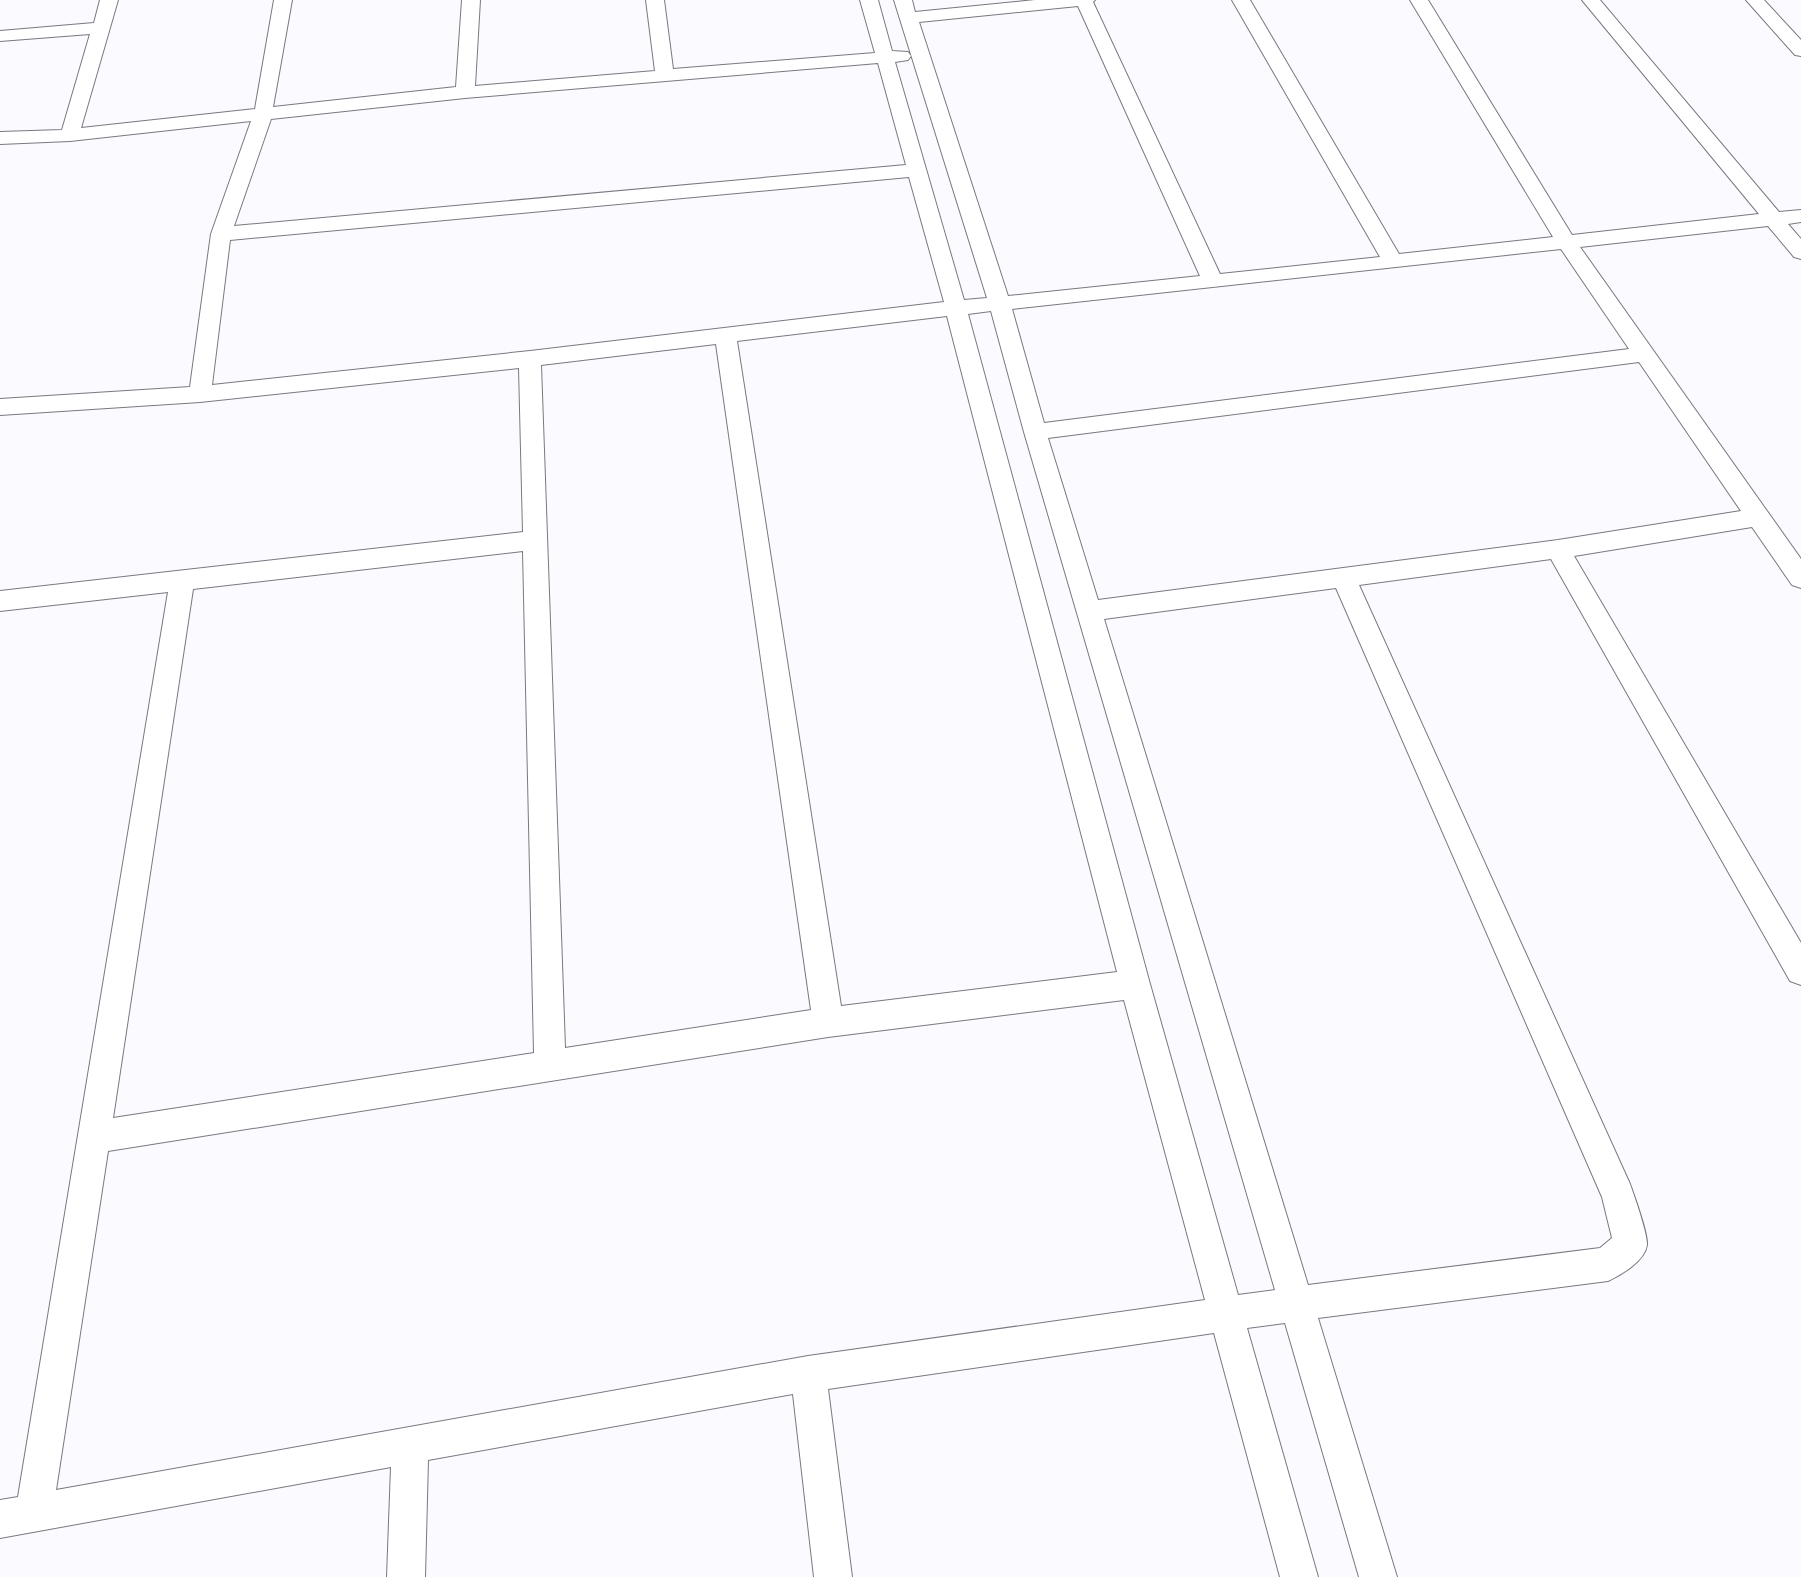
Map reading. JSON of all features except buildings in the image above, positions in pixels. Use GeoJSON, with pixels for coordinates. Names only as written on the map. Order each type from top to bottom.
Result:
{"type":"FeatureCollection","features":[{"type":"Feature","properties":{"kind":"street"},"geometry":{"type":"LineString","coordinates":[[70,135],[109,0]]}},
{"type":"Feature","properties":{"kind":"street"},"geometry":{"type":"LineString","coordinates":[[200,394],[221,234],[263,114],[283,0]]}},
{"type":"Feature","properties":{"kind":"street"},"geometry":{"type":"LineString","coordinates":[[466,92],[471,0]]}},
{"type":"Feature","properties":{"kind":"street"},"geometry":{"type":"LineString","coordinates":[[655,0],[665,75]]}},
{"type":"Feature","properties":{"kind":"street"},"geometry":{"type":"LineString","coordinates":[[869,0],[956,308],[1135,984],[1300,1577]]}},
{"type":"Feature","properties":{"kind":"street"},"geometry":{"type":"LineString","coordinates":[[1213,282],[1085,0],[905,9],[1000,304],[1035,432],[1378,1577]]}},
{"type":"Feature","properties":{"kind":"street"},"geometry":{"type":"LineString","coordinates":[[1241,0],[1393,262]]}},
{"type":"Feature","properties":{"kind":"street"},"geometry":{"type":"LineString","coordinates":[[1419,0],[1566,242],[1801,578]]}},
{"type":"Feature","properties":{"kind":"street"},"geometry":{"type":"LineString","coordinates":[[1591,0],[1801,252]]}},
{"type":"Feature","properties":{"kind":"street"},"geometry":{"type":"LineString","coordinates":[[1756,0],[1801,51]]}},
{"type":"Feature","properties":{"kind":"street"},"geometry":{"type":"LineString","coordinates":[[0,36],[101,28]]}},
{"type":"Feature","properties":{"kind":"street"},"geometry":{"type":"LineString","coordinates":[[0,138],[70,135],[466,92],[920,54]]}},
{"type":"Feature","properties":{"kind":"street"},"geometry":{"type":"LineString","coordinates":[[221,234],[434,212],[918,170]]}},
{"type":"Feature","properties":{"kind":"street"},"geometry":{"type":"LineString","coordinates":[[0,407],[200,394],[726,337],[956,308],[1213,282],[1801,216]]}},
{"type":"Feature","properties":{"kind":"street"},"geometry":{"type":"LineString","coordinates":[[726,337],[828,1022]]}},
{"type":"Feature","properties":{"kind":"street"},"geometry":{"type":"LineString","coordinates":[[1035,432],[1645,354]]}},
{"type":"Feature","properties":{"kind":"street"},"geometry":{"type":"LineString","coordinates":[[530,359],[550,1066]]}},
{"type":"Feature","properties":{"kind":"street"},"geometry":{"type":"LineString","coordinates":[[1089,611],[1558,549],[1759,518]]}},
{"type":"Feature","properties":{"kind":"street"},"geometry":{"type":"LineString","coordinates":[[0,601],[534,540]]}},
{"type":"Feature","properties":{"kind":"street"},"geometry":{"type":"LineString","coordinates":[[1558,549],[1801,971]]}},
{"type":"Feature","properties":{"kind":"street"},"geometry":{"type":"LineString","coordinates":[[0,1519],[808,1374],[1296,1304],[1608,1264],[1630,1244],[1618,1196],[1344,578]]}},
{"type":"Feature","properties":{"kind":"street"},"geometry":{"type":"LineString","coordinates":[[34,1513],[182,580]]}},
{"type":"Feature","properties":{"kind":"street"},"geometry":{"type":"LineString","coordinates":[[94,1137],[828,1022],[1135,984]]}},
{"type":"Feature","properties":{"kind":"street"},"geometry":{"type":"LineString","coordinates":[[808,1374],[833,1577]]}},
{"type":"Feature","properties":{"kind":"street"},"geometry":{"type":"LineString","coordinates":[[406,1577],[410,1445]]}}]}
